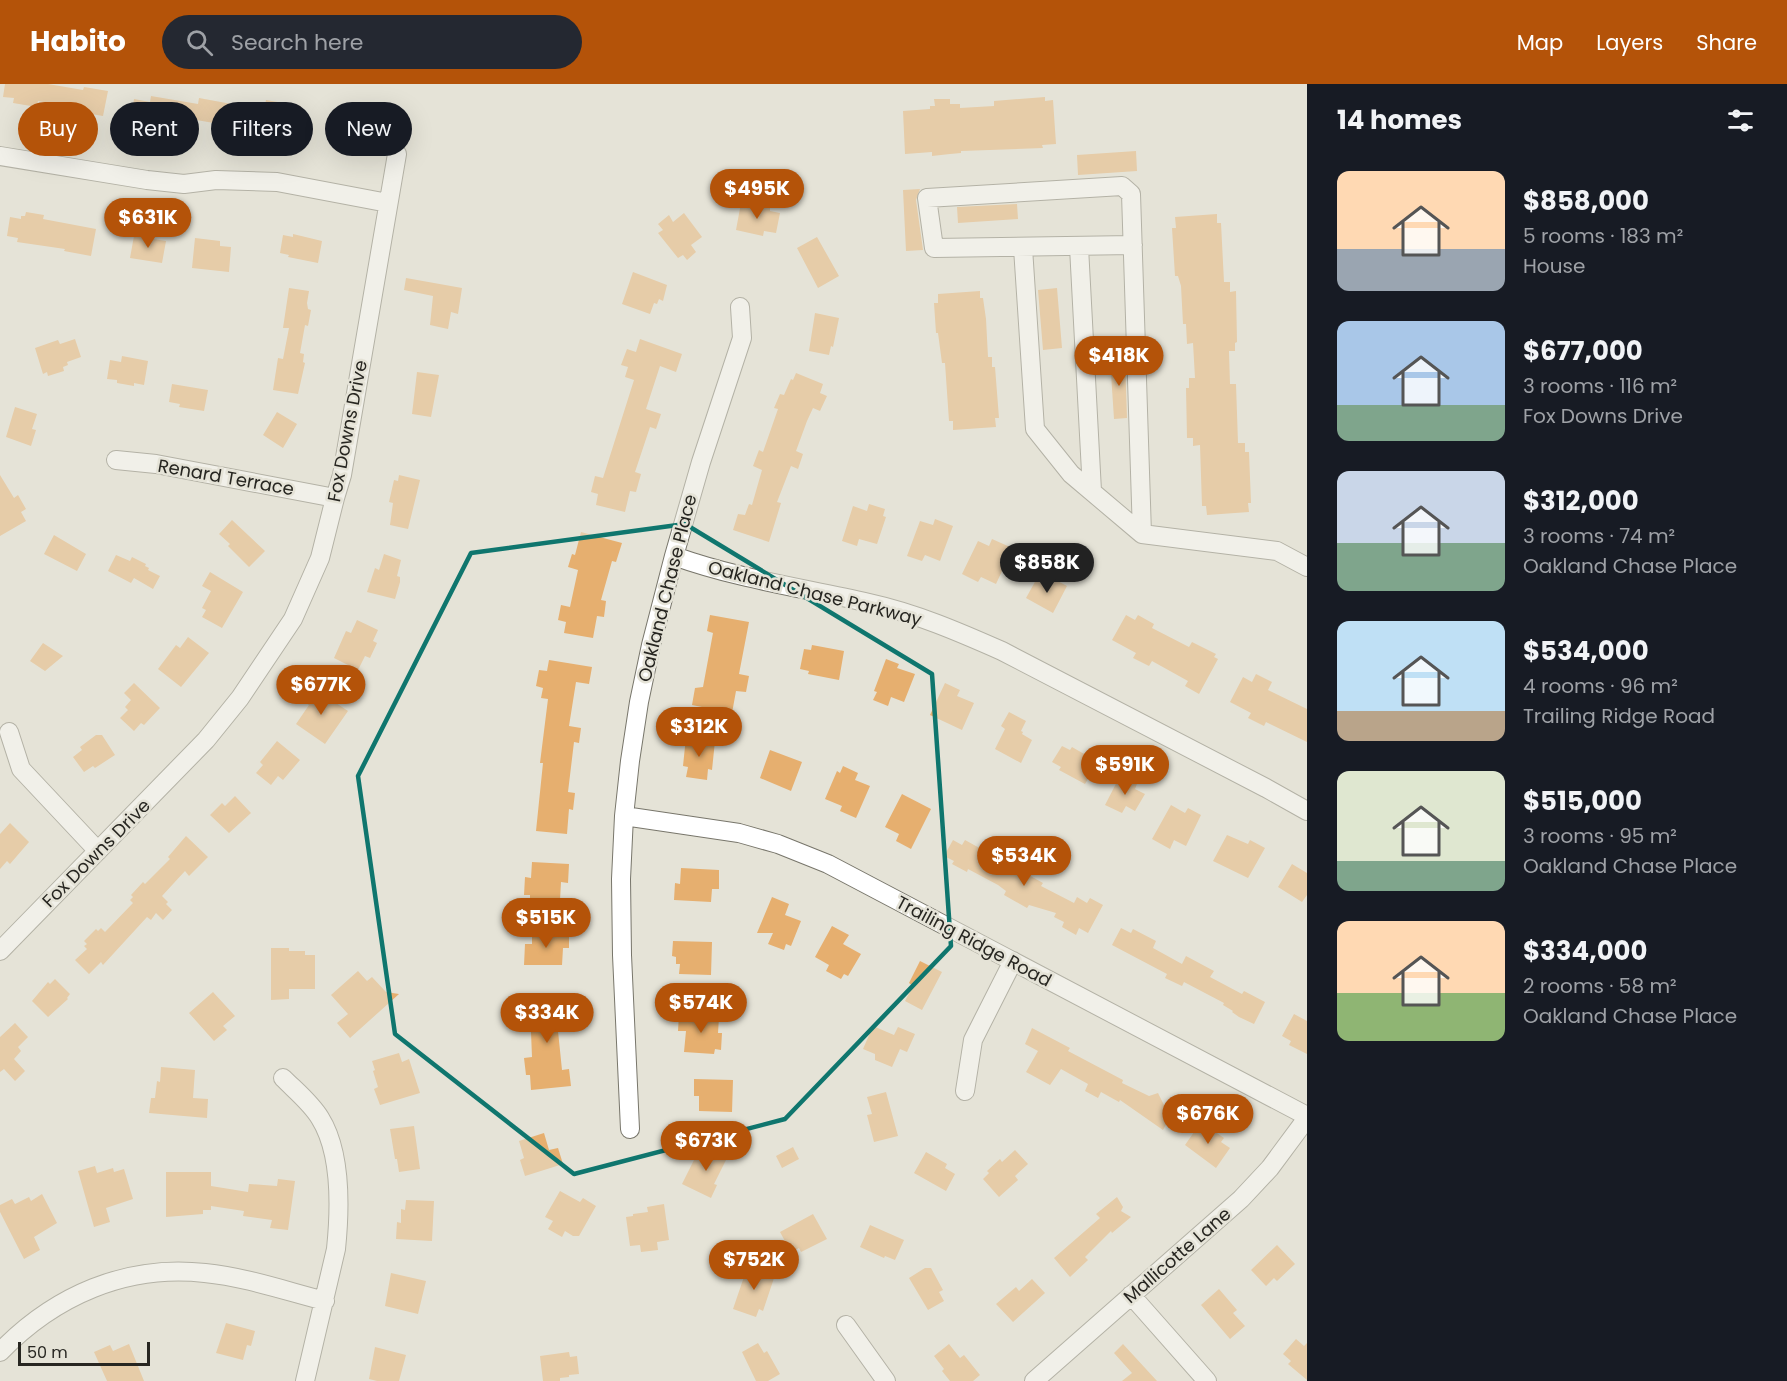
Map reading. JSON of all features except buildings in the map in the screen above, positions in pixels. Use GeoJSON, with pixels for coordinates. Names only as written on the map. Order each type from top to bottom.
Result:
{"type":"FeatureCollection","features":[{"type":"Feature","properties":{"kind":"street"},"geometry":{"type":"LineString","coordinates":[[0,156],[184,184],[216,180],[277,182],[388,203]]}},
{"type":"Feature","properties":{"kind":"street","name":"Fox Downs Drive"},"geometry":{"type":"LineString","coordinates":[[0,951],[206,740],[240,698],[293,619],[320,558],[334,498],[342,475],[397,156]]}},
{"type":"Feature","properties":{"kind":"street"},"geometry":{"type":"LineString","coordinates":[[1133,245],[934,248],[927,198],[1122,186],[1131,194],[1133,245],[1142,534]]}},
{"type":"Feature","properties":{"kind":"street"},"geometry":{"type":"LineString","coordinates":[[1079,247],[1092,491]]}},
{"type":"Feature","properties":{"kind":"street"},"geometry":{"type":"LineString","coordinates":[[1023,248],[1035,429],[1071,474],[1142,534],[1277,551],[1307,567]]}},
{"type":"Feature","properties":{"kind":"street","name":"Oakland Chase Place"},"geometry":{"type":"LineString","coordinates":[[630,1129],[621,879],[624,816],[639,702],[651,645],[700,462],[742,338],[741,307]]}},
{"type":"Feature","properties":{"kind":"street","name":"Renard Terrace"},"geometry":{"type":"LineString","coordinates":[[116,460],[156,464],[334,498]]}},
{"type":"Feature","properties":{"kind":"street","name":"Oakland Chase Parkway"},"geometry":{"type":"LineString","coordinates":[[674,556],[730,574],[912,614],[962,633],[1012,656],[1307,811]]}},
{"type":"Feature","properties":{"kind":"street"},"geometry":{"type":"LineString","coordinates":[[9,732],[21,769],[98,850]]}},
{"type":"Feature","properties":{"kind":"street","name":"Trailing Ridge Road"},"geometry":{"type":"LineString","coordinates":[[624,816],[739,833],[805,853],[1307,1117]]}},
{"type":"Feature","properties":{"kind":"street"},"geometry":{"type":"LineString","coordinates":[[965,1091],[974,1040],[1012,961]]}},
{"type":"Feature","properties":{"kind":"street"},"geometry":{"type":"LineString","coordinates":[[283,1078],[312,1106],[321,1120],[334,1158],[337,1178],[336,1250],[305,1381]]}},
{"type":"Feature","properties":{"kind":"street","name":"Mallicotte Lane"},"geometry":{"type":"LineString","coordinates":[[1034,1381],[1241,1199],[1270,1168],[1307,1117]]}},
{"type":"Feature","properties":{"kind":"street"},"geometry":{"type":"LineString","coordinates":[[0,1352],[28,1325],[63,1301],[108,1282],[144,1274],[205,1272],[325,1301]]}},
{"type":"Feature","properties":{"kind":"street"},"geometry":{"type":"LineString","coordinates":[[1131,1295],[1207,1381]]}},
{"type":"Feature","properties":{"kind":"street"},"geometry":{"type":"LineString","coordinates":[[846,1325],[886,1381]]}},
{"type":"Feature","properties":{"kind":"highlighted area"},"geometry":{"type":"Polygon","coordinates":[[[685,524],[932,674],[951,946],[785,1119],[574,1174],[395,1034],[358,776],[471,553],[685,524]]]}}]}
